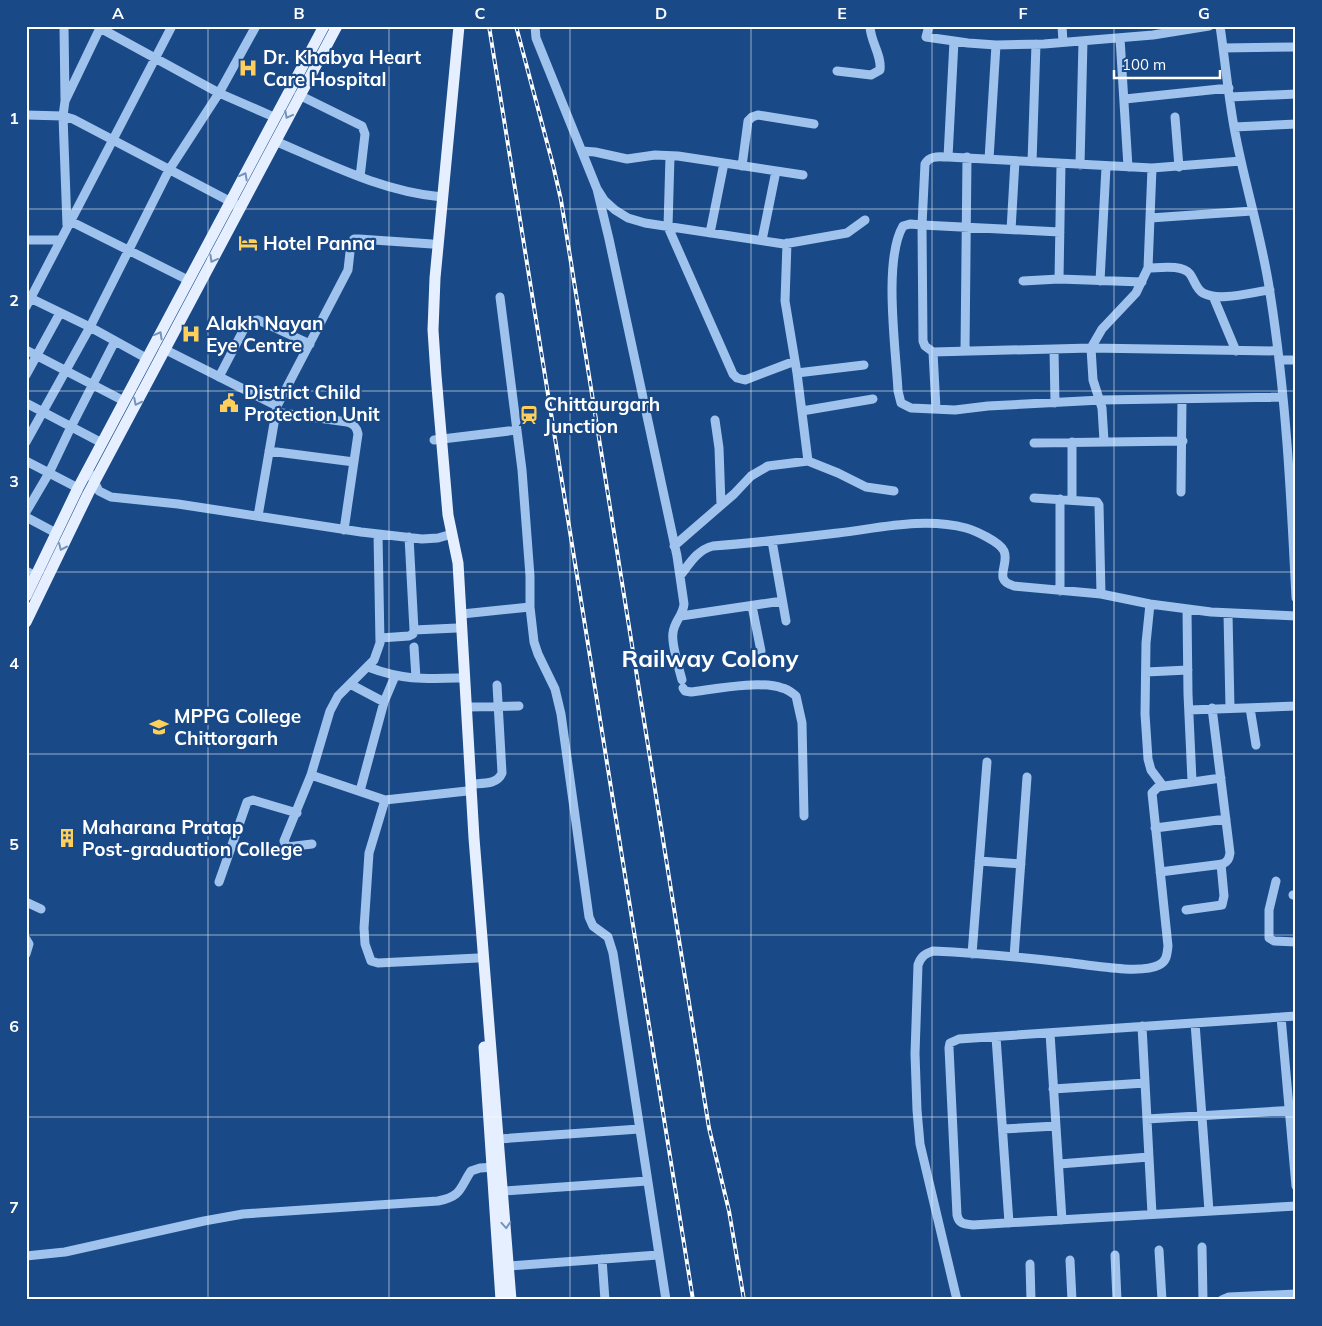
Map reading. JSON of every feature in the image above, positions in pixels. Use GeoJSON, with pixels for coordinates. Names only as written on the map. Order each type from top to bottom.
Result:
{"type":"FeatureCollection","features":[{"type":"Feature","properties":{"kind":"main road"},"geometry":{"type":"LineString","coordinates":[[26,622],[94,483],[188,307],[274,117],[324,26]]}},
{"type":"Feature","properties":{"kind":"main road"},"geometry":{"type":"LineString","coordinates":[[26,596],[31,573],[56,533],[188,280],[275,141],[337,26]]}},
{"type":"Feature","properties":{"kind":"main road"},"geometry":{"type":"LineString","coordinates":[[438,440],[433,304],[452,26]]}},
{"type":"Feature","properties":{"kind":"main road"},"geometry":{"type":"LineString","coordinates":[[459,26],[432,244],[427,329],[438,440],[454,563],[460,678],[499,1139],[496,1167],[503,1191],[511,1300]]}},
{"type":"Feature","properties":{"kind":"main road"},"geometry":{"type":"LineString","coordinates":[[449,535],[458,563],[462,614],[478,958],[496,1167],[501,1300]]}},
{"type":"Feature","properties":{"kind":"street"},"geometry":{"type":"LineString","coordinates":[[64,26],[65,102],[63,116],[68,224]]}},
{"type":"Feature","properties":{"kind":"street"},"geometry":{"type":"LineString","coordinates":[[26,307],[29,297],[172,26]]}},
{"type":"Feature","properties":{"kind":"street"},"geometry":{"type":"LineString","coordinates":[[26,442],[90,328],[169,170],[219,93],[256,26]]}},
{"type":"Feature","properties":{"kind":"street"},"geometry":{"type":"LineString","coordinates":[[535,26],[536,38],[597,189],[609,239],[680,576],[684,604],[683,612],[674,625],[672,633],[683,684],[686,691],[692,692],[768,685],[781,687],[796,696],[802,723],[804,816]]}},
{"type":"Feature","properties":{"kind":"street"},"geometry":{"type":"LineString","coordinates":[[837,71],[871,75],[880,70],[881,65],[871,37],[870,26]]}},
{"type":"Feature","properties":{"kind":"street"},"geometry":{"type":"LineString","coordinates":[[929,26],[926,37],[996,45],[1120,38],[1209,26]]}},
{"type":"Feature","properties":{"kind":"street"},"geometry":{"type":"LineString","coordinates":[[1062,26],[1063,42]]}},
{"type":"Feature","properties":{"kind":"street"},"geometry":{"type":"LineString","coordinates":[[1220,26],[1234,127],[1270,290],[1291,440],[1296,598]]}},
{"type":"Feature","properties":{"kind":"street"},"geometry":{"type":"LineString","coordinates":[[65,102],[100,27],[219,93],[274,117]]}},
{"type":"Feature","properties":{"kind":"street"},"geometry":{"type":"LineString","coordinates":[[1120,38],[1128,167]]}},
{"type":"Feature","properties":{"kind":"street"},"geometry":{"type":"LineString","coordinates":[[948,157],[954,41]]}},
{"type":"Feature","properties":{"kind":"street"},"geometry":{"type":"LineString","coordinates":[[1080,165],[1083,41]]}},
{"type":"Feature","properties":{"kind":"street"},"geometry":{"type":"LineString","coordinates":[[1032,162],[1036,44]]}},
{"type":"Feature","properties":{"kind":"street"},"geometry":{"type":"LineString","coordinates":[[989,159],[996,45]]}},
{"type":"Feature","properties":{"kind":"street"},"geometry":{"type":"LineString","coordinates":[[1223,48],[1296,47]]}},
{"type":"Feature","properties":{"kind":"street"},"geometry":{"type":"LineString","coordinates":[[1125,99],[1229,92],[1296,94]]}},
{"type":"Feature","properties":{"kind":"street"},"geometry":{"type":"LineString","coordinates":[[299,95],[362,126],[364,134],[360,177]]}},
{"type":"Feature","properties":{"kind":"street"},"geometry":{"type":"LineString","coordinates":[[26,115],[73,118],[234,204]]}},
{"type":"Feature","properties":{"kind":"street"},"geometry":{"type":"LineString","coordinates":[[742,166],[748,121],[752,117],[758,116],[814,124]]}},
{"type":"Feature","properties":{"kind":"street"},"geometry":{"type":"LineString","coordinates":[[1175,117],[1179,167]]}},
{"type":"Feature","properties":{"kind":"street"},"geometry":{"type":"LineString","coordinates":[[1234,127],[1296,124]]}},
{"type":"Feature","properties":{"kind":"street"},"geometry":{"type":"LineString","coordinates":[[275,141],[360,177],[392,188],[439,197]]}},
{"type":"Feature","properties":{"kind":"street"},"geometry":{"type":"LineString","coordinates":[[582,152],[595,152],[628,159],[655,155],[670,156],[803,175]]}},
{"type":"Feature","properties":{"kind":"street"},"geometry":{"type":"LineString","coordinates":[[670,156],[668,227],[733,374],[737,378],[751,379],[795,360]]}},
{"type":"Feature","properties":{"kind":"street"},"geometry":{"type":"LineString","coordinates":[[965,351],[967,157]]}},
{"type":"Feature","properties":{"kind":"street"},"geometry":{"type":"LineString","coordinates":[[1241,161],[1152,168],[1106,167],[967,157],[929,158],[925,164],[922,225],[924,346],[933,352],[1092,348],[1236,351],[1296,360]]}},
{"type":"Feature","properties":{"kind":"street"},"geometry":{"type":"LineString","coordinates":[[1011,230],[1015,161]]}},
{"type":"Feature","properties":{"kind":"street"},"geometry":{"type":"LineString","coordinates":[[710,233],[724,163]]}},
{"type":"Feature","properties":{"kind":"street"},"geometry":{"type":"LineString","coordinates":[[1059,279],[1061,164]]}},
{"type":"Feature","properties":{"kind":"street"},"geometry":{"type":"LineString","coordinates":[[1100,281],[1106,167]]}},
{"type":"Feature","properties":{"kind":"street"},"geometry":{"type":"LineString","coordinates":[[1104,441],[1101,400],[1093,380],[1092,348],[1095,339],[1102,329],[1136,293],[1148,268],[1152,168]]}},
{"type":"Feature","properties":{"kind":"street"},"geometry":{"type":"LineString","coordinates":[[762,240],[776,171]]}},
{"type":"Feature","properties":{"kind":"street"},"geometry":{"type":"LineString","coordinates":[[597,189],[614,210],[628,218],[645,223],[787,243],[847,233],[865,220]]}},
{"type":"Feature","properties":{"kind":"street"},"geometry":{"type":"LineString","coordinates":[[1150,218],[1252,211]]}},
{"type":"Feature","properties":{"kind":"street"},"geometry":{"type":"LineString","coordinates":[[68,224],[129,250],[188,280]]}},
{"type":"Feature","properties":{"kind":"street"},"geometry":{"type":"LineString","coordinates":[[1060,232],[910,224],[904,226],[896,246],[892,274],[898,391],[902,403],[906,407],[955,410],[988,406],[1101,400],[1284,397]]}},
{"type":"Feature","properties":{"kind":"street"},"geometry":{"type":"LineString","coordinates":[[258,516],[276,409],[348,270],[352,241],[359,239],[432,244]]}},
{"type":"Feature","properties":{"kind":"street"},"geometry":{"type":"LineString","coordinates":[[26,240],[60,240]]}},
{"type":"Feature","properties":{"kind":"street"},"geometry":{"type":"LineString","coordinates":[[787,243],[785,301],[797,373],[808,461]]}},
{"type":"Feature","properties":{"kind":"street"},"geometry":{"type":"LineString","coordinates":[[1148,268],[1184,270],[1189,273],[1198,290],[1213,296],[1223,297],[1270,290]]}},
{"type":"Feature","properties":{"kind":"street"},"geometry":{"type":"LineString","coordinates":[[1023,282],[1059,279],[1142,282]]}},
{"type":"Feature","properties":{"kind":"street"},"geometry":{"type":"LineString","coordinates":[[1213,296],[1236,351]]}},
{"type":"Feature","properties":{"kind":"street"},"geometry":{"type":"LineString","coordinates":[[29,297],[146,358]]}},
{"type":"Feature","properties":{"kind":"street"},"geometry":{"type":"LineString","coordinates":[[500,297],[517,430],[534,642],[555,689],[561,714],[589,917],[593,926],[608,937],[613,953],[666,1300]]}},
{"type":"Feature","properties":{"kind":"street"},"geometry":{"type":"LineString","coordinates":[[26,375],[60,313]]}},
{"type":"Feature","properties":{"kind":"street"},"geometry":{"type":"LineString","coordinates":[[220,377],[246,325],[250,321],[258,320],[310,344]]}},
{"type":"Feature","properties":{"kind":"street"},"geometry":{"type":"LineString","coordinates":[[26,512],[49,473],[116,341]]}},
{"type":"Feature","properties":{"kind":"street"},"geometry":{"type":"LineString","coordinates":[[164,349],[220,377],[276,409],[352,424],[358,434],[344,530]]}},
{"type":"Feature","properties":{"kind":"street"},"geometry":{"type":"LineString","coordinates":[[1054,349],[1055,403]]}},
{"type":"Feature","properties":{"kind":"street"},"geometry":{"type":"LineString","coordinates":[[26,350],[124,401]]}},
{"type":"Feature","properties":{"kind":"street"},"geometry":{"type":"LineString","coordinates":[[933,352],[936,409]]}},
{"type":"Feature","properties":{"kind":"street"},"geometry":{"type":"LineString","coordinates":[[797,373],[864,365]]}},
{"type":"Feature","properties":{"kind":"street"},"geometry":{"type":"LineString","coordinates":[[1181,492],[1182,398]]}},
{"type":"Feature","properties":{"kind":"street"},"geometry":{"type":"LineString","coordinates":[[802,411],[873,399]]}},
{"type":"Feature","properties":{"kind":"street"},"geometry":{"type":"LineString","coordinates":[[26,403],[102,443]]}},
{"type":"Feature","properties":{"kind":"street"},"geometry":{"type":"LineString","coordinates":[[715,420],[719,448],[721,505]]}},
{"type":"Feature","properties":{"kind":"street"},"geometry":{"type":"LineString","coordinates":[[438,440],[517,430]]}},
{"type":"Feature","properties":{"kind":"street"},"geometry":{"type":"LineString","coordinates":[[1034,443],[1183,441]]}},
{"type":"Feature","properties":{"kind":"street"},"geometry":{"type":"LineString","coordinates":[[1072,442],[1072,500]]}},
{"type":"Feature","properties":{"kind":"street"},"geometry":{"type":"LineString","coordinates":[[269,451],[354,462]]}},
{"type":"Feature","properties":{"kind":"street"},"geometry":{"type":"LineString","coordinates":[[26,461],[78,488]]}},
{"type":"Feature","properties":{"kind":"street"},"geometry":{"type":"LineString","coordinates":[[674,546],[751,476],[768,466],[808,461],[838,472],[866,487],[894,491]]}},
{"type":"Feature","properties":{"kind":"street"},"geometry":{"type":"LineString","coordinates":[[88,470],[102,494],[111,497],[178,504],[378,534],[438,538],[449,535]]}},
{"type":"Feature","properties":{"kind":"street"},"geometry":{"type":"LineString","coordinates":[[1034,498],[1093,501],[1099,505],[1101,594]]}},
{"type":"Feature","properties":{"kind":"street"},"geometry":{"type":"LineString","coordinates":[[1060,499],[1060,591]]}},
{"type":"Feature","properties":{"kind":"street"},"geometry":{"type":"LineString","coordinates":[[26,517],[56,533]]}},
{"type":"Feature","properties":{"kind":"street"},"geometry":{"type":"LineString","coordinates":[[680,576],[696,555],[707,548],[772,542],[918,523],[967,529],[999,544],[1005,556],[1002,575],[1007,584],[1101,594],[1187,610],[1228,614],[1296,616]]}},
{"type":"Feature","properties":{"kind":"street"},"geometry":{"type":"LineString","coordinates":[[312,844],[291,847],[285,845],[286,835],[311,775],[330,711],[338,696],[368,667],[377,654],[380,638],[378,534]]}},
{"type":"Feature","properties":{"kind":"street"},"geometry":{"type":"LineString","coordinates":[[380,638],[413,634],[409,537]]}},
{"type":"Feature","properties":{"kind":"street"},"geometry":{"type":"LineString","coordinates":[[772,542],[786,620]]}},
{"type":"Feature","properties":{"kind":"street"},"geometry":{"type":"LineString","coordinates":[[680,616],[782,601]]}},
{"type":"Feature","properties":{"kind":"street"},"geometry":{"type":"LineString","coordinates":[[1150,604],[1147,625],[1145,714],[1148,759],[1151,770],[1163,786]]}},
{"type":"Feature","properties":{"kind":"street"},"geometry":{"type":"LineString","coordinates":[[752,606],[761,651]]}},
{"type":"Feature","properties":{"kind":"street"},"geometry":{"type":"LineString","coordinates":[[462,614],[530,608]]}},
{"type":"Feature","properties":{"kind":"street"},"geometry":{"type":"LineString","coordinates":[[1187,610],[1192,781]]}},
{"type":"Feature","properties":{"kind":"street"},"geometry":{"type":"LineString","coordinates":[[1228,614],[1230,708]]}},
{"type":"Feature","properties":{"kind":"street"},"geometry":{"type":"LineString","coordinates":[[414,630],[458,628]]}},
{"type":"Feature","properties":{"kind":"street"},"geometry":{"type":"LineString","coordinates":[[414,647],[416,678]]}},
{"type":"Feature","properties":{"kind":"street"},"geometry":{"type":"LineString","coordinates":[[368,667],[395,676],[460,678]]}},
{"type":"Feature","properties":{"kind":"street"},"geometry":{"type":"LineString","coordinates":[[1146,672],[1188,670]]}},
{"type":"Feature","properties":{"kind":"street"},"geometry":{"type":"LineString","coordinates":[[360,792],[384,702],[395,676]]}},
{"type":"Feature","properties":{"kind":"street"},"geometry":{"type":"LineString","coordinates":[[350,684],[384,702]]}},
{"type":"Feature","properties":{"kind":"street"},"geometry":{"type":"LineString","coordinates":[[311,775],[385,800],[469,788],[493,782],[501,776],[497,685]]}},
{"type":"Feature","properties":{"kind":"street"},"geometry":{"type":"LineString","coordinates":[[467,707],[519,706]]}},
{"type":"Feature","properties":{"kind":"street"},"geometry":{"type":"LineString","coordinates":[[1189,710],[1296,706]]}},
{"type":"Feature","properties":{"kind":"street"},"geometry":{"type":"LineString","coordinates":[[1160,872],[1220,864],[1227,862],[1230,853],[1212,708]]}},
{"type":"Feature","properties":{"kind":"street"},"geometry":{"type":"LineString","coordinates":[[1250,708],[1256,745]]}},
{"type":"Feature","properties":{"kind":"street"},"geometry":{"type":"LineString","coordinates":[[972,954],[987,762]]}},
{"type":"Feature","properties":{"kind":"street"},"geometry":{"type":"LineString","coordinates":[[1014,957],[1027,777]]}},
{"type":"Feature","properties":{"kind":"street"},"geometry":{"type":"LineString","coordinates":[[957,1300],[920,1144],[915,1054],[918,964],[920,958],[926,953],[933,951],[1128,969],[1157,966],[1164,962],[1168,946],[1152,793],[1154,789],[1163,786],[1221,778]]}},
{"type":"Feature","properties":{"kind":"street"},"geometry":{"type":"LineString","coordinates":[[220,882],[247,802],[253,800],[296,813]]}},
{"type":"Feature","properties":{"kind":"street"},"geometry":{"type":"LineString","coordinates":[[385,800],[369,853],[364,928],[365,944],[371,961],[378,963],[478,958]]}},
{"type":"Feature","properties":{"kind":"street"},"geometry":{"type":"LineString","coordinates":[[1155,828],[1226,819]]}},
{"type":"Feature","properties":{"kind":"street"},"geometry":{"type":"LineString","coordinates":[[979,861],[1020,864]]}},
{"type":"Feature","properties":{"kind":"street"},"geometry":{"type":"LineString","coordinates":[[1186,910],[1222,905],[1224,896],[1220,864]]}},
{"type":"Feature","properties":{"kind":"street"},"geometry":{"type":"LineString","coordinates":[[1276,881],[1270,910],[1270,938],[1274,942],[1296,942]]}},
{"type":"Feature","properties":{"kind":"street"},"geometry":{"type":"LineString","coordinates":[[26,902],[41,909]]}},
{"type":"Feature","properties":{"kind":"street"},"geometry":{"type":"LineString","coordinates":[[26,939],[29,944],[26,954]]}},
{"type":"Feature","properties":{"kind":"street"},"geometry":{"type":"LineString","coordinates":[[1296,1016],[959,1039],[950,1043],[957,1215],[963,1224],[973,1226],[1296,1206]]}},
{"type":"Feature","properties":{"kind":"street"},"geometry":{"type":"LineString","coordinates":[[1281,1018],[1293,1110],[1296,1186]]}},
{"type":"Feature","properties":{"kind":"street"},"geometry":{"type":"LineString","coordinates":[[1195,1023],[1209,1211]]}},
{"type":"Feature","properties":{"kind":"street"},"geometry":{"type":"LineString","coordinates":[[1142,1026],[1152,1214]]}},
{"type":"Feature","properties":{"kind":"street"},"geometry":{"type":"LineString","coordinates":[[1050,1033],[1062,1220]]}},
{"type":"Feature","properties":{"kind":"street"},"geometry":{"type":"LineString","coordinates":[[996,1037],[1009,1223]]}},
{"type":"Feature","properties":{"kind":"street"},"geometry":{"type":"LineString","coordinates":[[1054,1089],[1145,1083]]}},
{"type":"Feature","properties":{"kind":"street"},"geometry":{"type":"LineString","coordinates":[[1146,1119],[1293,1110]]}},
{"type":"Feature","properties":{"kind":"street"},"geometry":{"type":"LineString","coordinates":[[1002,1129],[1056,1126]]}},
{"type":"Feature","properties":{"kind":"street"},"geometry":{"type":"LineString","coordinates":[[499,1139],[640,1129]]}},
{"type":"Feature","properties":{"kind":"street"},"geometry":{"type":"LineString","coordinates":[[1059,1164],[1149,1157]]}},
{"type":"Feature","properties":{"kind":"street"},"geometry":{"type":"LineString","coordinates":[[26,1256],[65,1252],[243,1214],[438,1201],[451,1198],[456,1194],[474,1169],[496,1167]]}},
{"type":"Feature","properties":{"kind":"street"},"geometry":{"type":"LineString","coordinates":[[503,1191],[647,1181]]}},
{"type":"Feature","properties":{"kind":"street"},"geometry":{"type":"LineString","coordinates":[[1202,1247],[1203,1300]]}},
{"type":"Feature","properties":{"kind":"street"},"geometry":{"type":"LineString","coordinates":[[1159,1250],[1162,1300]]}},
{"type":"Feature","properties":{"kind":"street"},"geometry":{"type":"LineString","coordinates":[[509,1266],[658,1255]]}},
{"type":"Feature","properties":{"kind":"street"},"geometry":{"type":"LineString","coordinates":[[1115,1255],[1117,1300]]}},
{"type":"Feature","properties":{"kind":"street"},"geometry":{"type":"LineString","coordinates":[[602,1259],[605,1300]]}},
{"type":"Feature","properties":{"kind":"street"},"geometry":{"type":"LineString","coordinates":[[1070,1260],[1072,1300]]}},
{"type":"Feature","properties":{"kind":"street"},"geometry":{"type":"LineString","coordinates":[[1030,1264],[1031,1300]]}},
{"type":"Feature","properties":{"kind":"street"},"geometry":{"type":"LineString","coordinates":[[1222,1300],[1230,1297],[1296,1294]]}},
{"type":"Feature","properties":{"kind":"railway"},"geometry":{"type":"LineString","coordinates":[[489,26],[693,1300]]}},
{"type":"Feature","properties":{"kind":"railway"},"geometry":{"type":"LineString","coordinates":[[516,26],[561,200],[709,1128],[729,1211],[744,1300]]}},
{"type":"Feature","properties":{"kind":"place","name":"Dr. Khabya Heart Care Hospital"},"geometry":{"type":"Point","coordinates":[248,68]}},
{"type":"Feature","properties":{"kind":"place","name":"Hotel Panna"},"geometry":{"type":"Point","coordinates":[248,243]}},
{"type":"Feature","properties":{"kind":"place","name":"Alakh Nayan Eye Centre"},"geometry":{"type":"Point","coordinates":[191,334]}},
{"type":"Feature","properties":{"kind":"place","name":"District Child Protection Unit"},"geometry":{"type":"Point","coordinates":[229,403]}},
{"type":"Feature","properties":{"kind":"place","name":"Chittaurgarh Junction"},"geometry":{"type":"Point","coordinates":[529,415]}},
{"type":"Feature","properties":{"kind":"place","name":"MPPG College Chittorgarh"},"geometry":{"type":"Point","coordinates":[159,727]}},
{"type":"Feature","properties":{"kind":"place","name":"Maharana Pratap Post-graduation College"},"geometry":{"type":"Point","coordinates":[67,838]}},
{"type":"Feature","properties":{"kind":"district","name":"Railway Colony"},"geometry":{"type":"Point","coordinates":[710,658]}}]}
